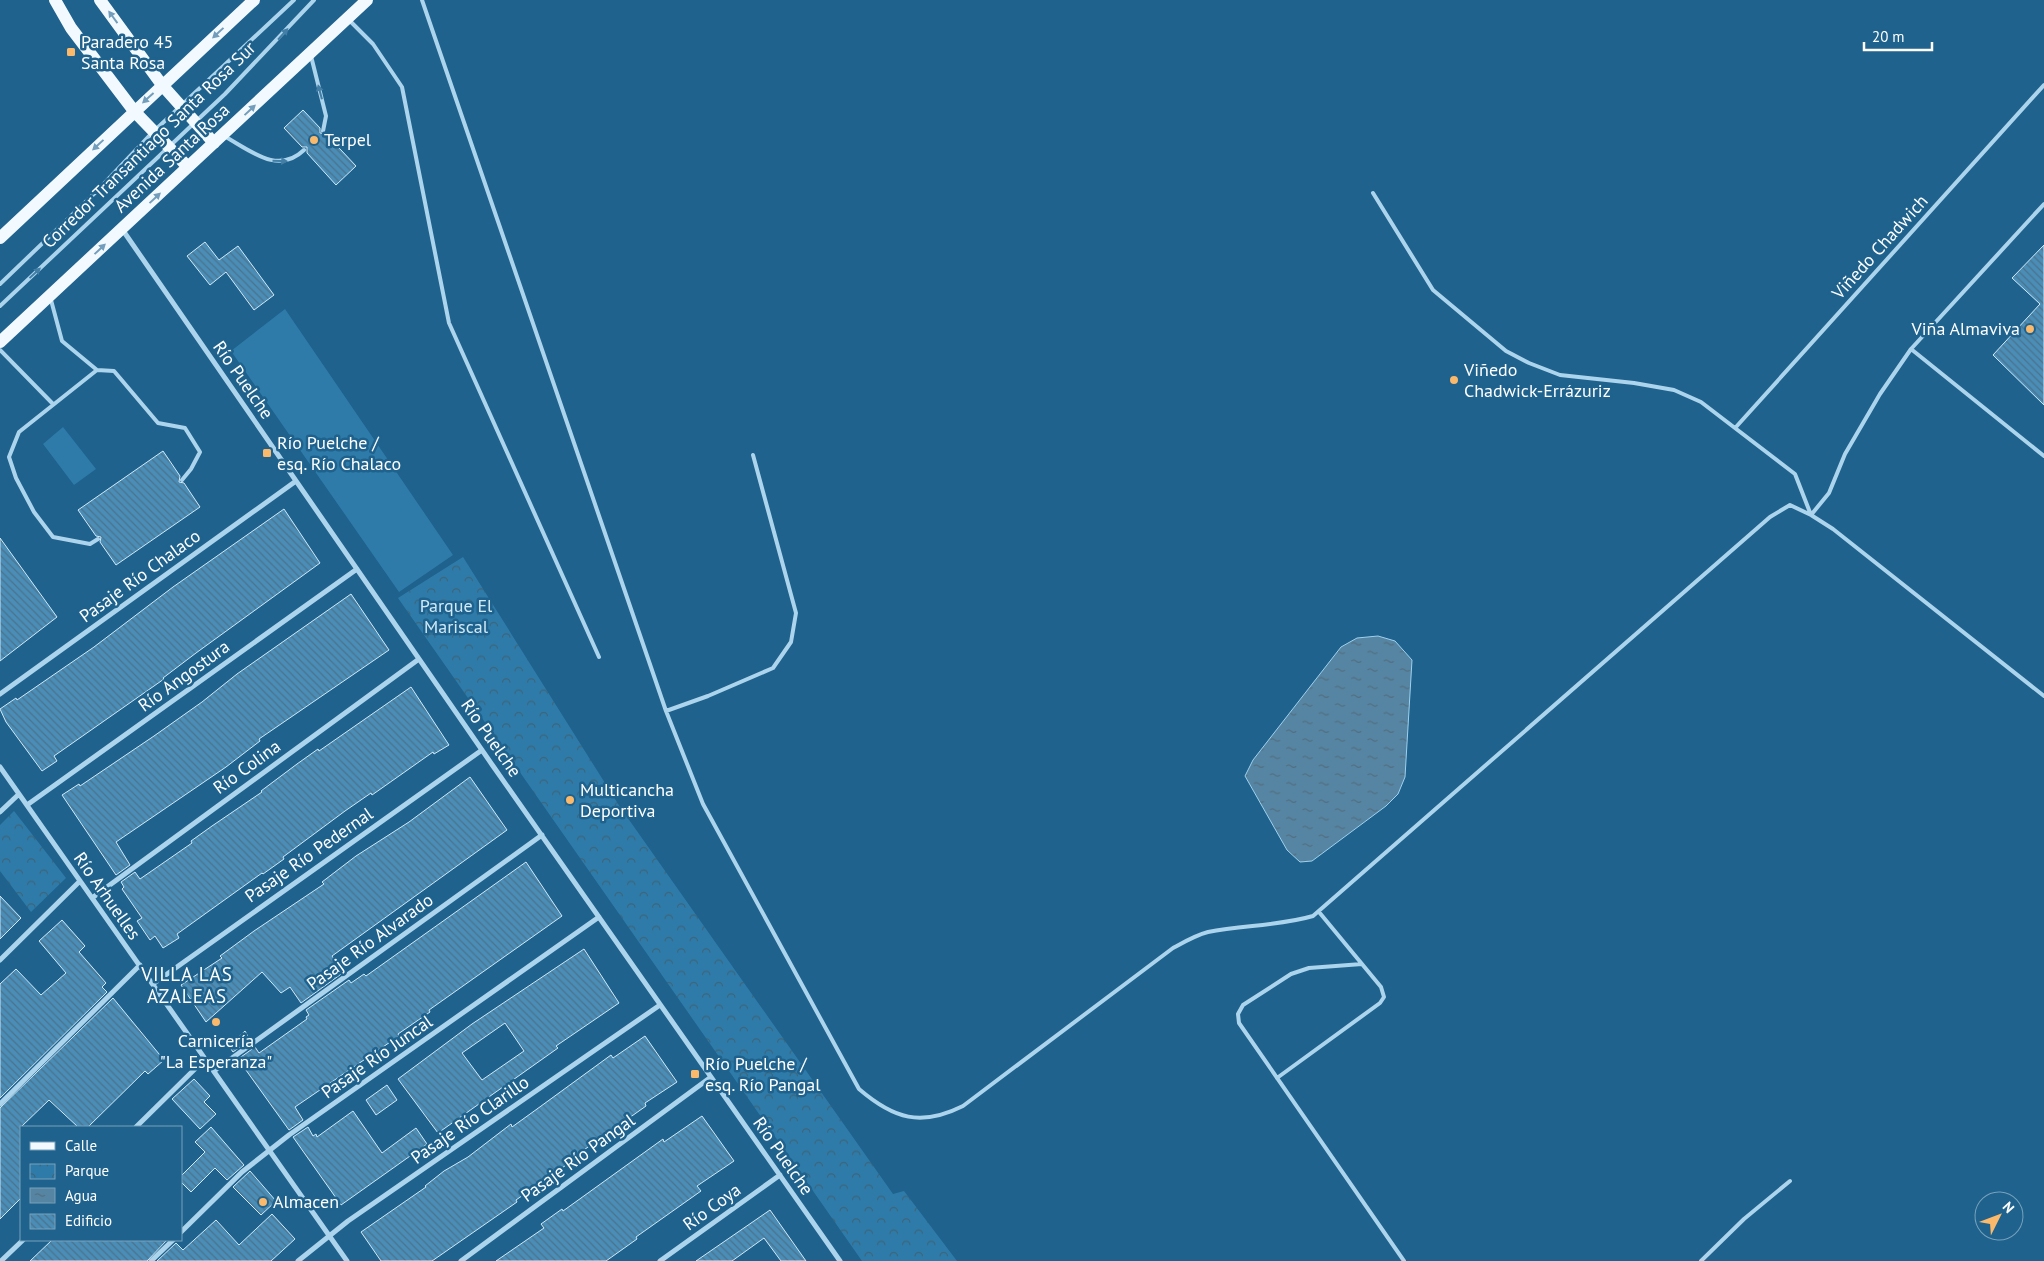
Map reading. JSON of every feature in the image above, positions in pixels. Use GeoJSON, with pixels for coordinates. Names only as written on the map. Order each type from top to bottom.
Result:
{"type":"FeatureCollection","features":[{"type":"Feature","properties":{"kind":"main road"},"geometry":{"type":"LineString","coordinates":[[55,0],[71,28],[134,112],[188,167]]}},
{"type":"Feature","properties":{"kind":"main road"},"geometry":{"type":"LineString","coordinates":[[100,0],[162,85],[194,122],[218,139]]}},
{"type":"Feature","properties":{"kind":"main road"},"geometry":{"type":"LineString","coordinates":[[0,238],[254,0]]}},
{"type":"Feature","properties":{"kind":"main road","name":"Avenida Santa Rosa"},"geometry":{"type":"LineString","coordinates":[[0,342],[368,0]]}},
{"type":"Feature","properties":{"kind":"street","name":"Río Puelche"},"geometry":{"type":"LineString","coordinates":[[122,229],[482,750],[840,1261]]}},
{"type":"Feature","properties":{"kind":"street","name":"Pasaje Río Chalaco"},"geometry":{"type":"LineString","coordinates":[[0,694],[296,481]]}},
{"type":"Feature","properties":{"kind":"street","name":"Río Angostura"},"geometry":{"type":"LineString","coordinates":[[27,805],[357,569]]}},
{"type":"Feature","properties":{"kind":"street","name":"Río Colina"},"geometry":{"type":"LineString","coordinates":[[92,898],[419,659]]}},
{"type":"Feature","properties":{"kind":"street","name":"Pasaje Río Pedernal"},"geometry":{"type":"LineString","coordinates":[[153,984],[482,750]]}},
{"type":"Feature","properties":{"kind":"street","name":"Río Arhuelles"},"geometry":{"type":"LineString","coordinates":[[0,767],[347,1261]]}},
{"type":"Feature","properties":{"kind":"street"},"geometry":{"type":"LineString","coordinates":[[0,812],[19,794]]}},
{"type":"Feature","properties":{"kind":"street","name":"Pasaje Río Alvarado"},"geometry":{"type":"LineString","coordinates":[[214,1071],[542,835]]}},
{"type":"Feature","properties":{"kind":"street"},"geometry":{"type":"LineString","coordinates":[[0,960],[80,881]]}},
{"type":"Feature","properties":{"kind":"street","name":"Pasaje Río Juncal"},"geometry":{"type":"LineString","coordinates":[[182,1231],[242,1172],[270,1150],[599,917]]}},
{"type":"Feature","properties":{"kind":"street"},"geometry":{"type":"LineString","coordinates":[[0,1104],[140,966]]}},
{"type":"Feature","properties":{"kind":"street","name":"Pasaje Río Clarillo"},"geometry":{"type":"LineString","coordinates":[[298,1261],[329,1235],[660,1005]]}},
{"type":"Feature","properties":{"kind":"street"},"geometry":{"type":"LineString","coordinates":[[137,1126],[206,1059]]}},
{"type":"Feature","properties":{"kind":"street","name":"Pasaje Río Pangal"},"geometry":{"type":"LineString","coordinates":[[461,1261],[711,1077]]}},
{"type":"Feature","properties":{"kind":"street","name":"Río Coya"},"geometry":{"type":"LineString","coordinates":[[660,1261],[780,1175]]}},
{"type":"Feature","properties":{"kind":"street"},"geometry":{"type":"LineString","coordinates":[[2,1261],[22,1241]]}},
{"type":"Feature","properties":{"kind":"street"},"geometry":{"type":"LineString","coordinates":[[151,1261],[172,1241]]}},
{"type":"Feature","properties":{"kind":"lane","name":"Corredor Transantiago Santa Rosa Sur"},"geometry":{"type":"LineString","coordinates":[[0,284],[98,190],[153,132],[294,0]]}},
{"type":"Feature","properties":{"kind":"lane","name":"Corredor Transantiago Santa Rosa Sur"},"geometry":{"type":"LineString","coordinates":[[0,306],[259,61],[314,0]]}},
{"type":"Feature","properties":{"kind":"lane"},"geometry":{"type":"LineString","coordinates":[[422,0],[666,711],[703,804],[859,1089],[890,1111],[925,1119],[946,1114],[963,1106],[1173,948],[1193,937],[1208,932],[1296,921],[1313,916],[1319,912],[1770,517],[1790,506],[1811,515],[1833,529],[2044,696]]}},
{"type":"Feature","properties":{"kind":"lane"},"geometry":{"type":"LineString","coordinates":[[348,19],[373,44],[402,86],[449,323],[599,656]]}},
{"type":"Feature","properties":{"kind":"lane"},"geometry":{"type":"LineString","coordinates":[[311,53],[326,116],[323,131]]}},
{"type":"Feature","properties":{"kind":"lane","name":"Viñedo Chadwich"},"geometry":{"type":"LineString","coordinates":[[1736,427],[2044,85]]}},
{"type":"Feature","properties":{"kind":"lane"},"geometry":{"type":"LineString","coordinates":[[218,139],[276,162],[291,161],[304,150]]}},
{"type":"Feature","properties":{"kind":"lane"},"geometry":{"type":"LineString","coordinates":[[1374,193],[1433,290],[1506,351],[1529,363],[1560,375],[1634,383],[1674,390],[1700,402],[1736,427],[1795,474],[1811,515]]}},
{"type":"Feature","properties":{"kind":"lane"},"geometry":{"type":"LineString","coordinates":[[1811,515],[1829,492],[1846,454],[1880,394],[1911,350],[2044,204]]}},
{"type":"Feature","properties":{"kind":"lane"},"geometry":{"type":"LineString","coordinates":[[50,295],[62,341],[97,370],[114,371],[158,423],[185,428],[200,452],[191,469],[182,480]]}},
{"type":"Feature","properties":{"kind":"lane"},"geometry":{"type":"LineString","coordinates":[[0,350],[53,404]]}},
{"type":"Feature","properties":{"kind":"lane"},"geometry":{"type":"LineString","coordinates":[[1911,350],[2044,456]]}},
{"type":"Feature","properties":{"kind":"lane"},"geometry":{"type":"LineString","coordinates":[[97,370],[18,432],[9,457],[16,478],[34,512],[53,537],[90,544],[98,539]]}},
{"type":"Feature","properties":{"kind":"lane"},"geometry":{"type":"LineString","coordinates":[[666,711],[708,696],[773,668],[791,642],[796,613],[753,455]]}},
{"type":"Feature","properties":{"kind":"lane"},"geometry":{"type":"LineString","coordinates":[[1277,1078],[1380,1003],[1384,997],[1381,987],[1319,912]]}},
{"type":"Feature","properties":{"kind":"lane"},"geometry":{"type":"LineString","coordinates":[[1362,964],[1309,968],[1291,974],[1243,1005],[1238,1014],[1238,1023],[1404,1261]]}},
{"type":"Feature","properties":{"kind":"lane"},"geometry":{"type":"LineString","coordinates":[[1701,1261],[1744,1219],[1790,1181]]}},
{"type":"Feature","properties":{"kind":"green space"},"geometry":{"type":"Polygon","coordinates":[[[285,309],[453,555],[399,592],[231,351],[285,309]]]}},
{"type":"Feature","properties":{"kind":"green space"},"geometry":{"type":"Polygon","coordinates":[[[63,427],[96,469],[74,485],[43,444],[63,427]]]}},
{"type":"Feature","properties":{"kind":"green space","name":"Parque El Mariscal"},"geometry":{"type":"Polygon","coordinates":[[[463,557],[620,807],[893,1194],[904,1191],[957,1261],[862,1261],[398,598],[463,557]]]}},
{"type":"Feature","properties":{"kind":"green space"},"geometry":{"type":"Polygon","coordinates":[[[14,811],[66,878],[31,912],[0,871],[0,825],[14,811]]]}},
{"type":"Feature","properties":{"kind":"water"},"geometry":{"type":"Polygon","coordinates":[[[1378,636],[1395,641],[1412,660],[1405,777],[1398,794],[1386,806],[1312,861],[1300,862],[1287,850],[1245,776],[1253,760],[1341,647],[1357,638],[1378,636]]]}},
{"type":"Feature","properties":{"kind":"building","name":"Terpel"},"geometry":{"type":"Polygon","coordinates":[[[303,110],[320,128],[320,133],[326,134],[356,166],[336,185],[307,153],[307,147],[302,147],[284,128],[303,110]]]}},
{"type":"Feature","properties":{"kind":"building"},"geometry":{"type":"Polygon","coordinates":[[[205,242],[219,260],[238,246],[274,295],[254,310],[226,272],[210,285],[187,256],[205,242]]]}},
{"type":"Feature","properties":{"kind":"building","name":"Viña Almaviva"},"geometry":{"type":"Polygon","coordinates":[[[2044,245],[2044,405],[1993,355],[2040,304],[2012,278],[2044,245]]]}},
{"type":"Feature","properties":{"kind":"building"},"geometry":{"type":"Polygon","coordinates":[[[163,451],[180,476],[179,482],[184,483],[200,507],[116,565],[100,542],[101,537],[96,536],[78,510],[163,451]]]}},
{"type":"Feature","properties":{"kind":"building"},"geometry":{"type":"Polygon","coordinates":[[[284,509],[320,563],[196,653],[164,679],[54,756],[57,761],[42,771],[6,722],[0,709],[16,698],[17,700],[94,647],[173,587],[284,509]]]}},
{"type":"Feature","properties":{"kind":"building"},"geometry":{"type":"Polygon","coordinates":[[[0,538],[57,617],[0,661],[0,538]]]}},
{"type":"Feature","properties":{"kind":"building"},"geometry":{"type":"Polygon","coordinates":[[[351,594],[389,650],[259,739],[260,741],[226,767],[116,842],[130,865],[116,875],[62,795],[79,784],[80,786],[154,736],[237,674],[351,594]]]}},
{"type":"Feature","properties":{"kind":"building"},"geometry":{"type":"Polygon","coordinates":[[[411,687],[449,745],[434,754],[433,752],[372,795],[371,793],[345,811],[283,857],[284,859],[177,934],[179,938],[163,948],[155,936],[150,940],[137,921],[142,918],[122,889],[124,887],[121,882],[135,872],[140,879],[262,792],[318,749],[319,751],[411,687]]]}},
{"type":"Feature","properties":{"kind":"building"},"geometry":{"type":"Polygon","coordinates":[[[470,777],[507,830],[332,956],[344,972],[301,1003],[290,987],[281,993],[262,972],[206,1022],[181,985],[222,958],[220,956],[254,931],[324,884],[322,882],[356,856],[409,822],[470,777]]]}},
{"type":"Feature","properties":{"kind":"building"},"geometry":{"type":"Polygon","coordinates":[[[526,862],[562,916],[429,1010],[430,1012],[398,1034],[399,1036],[295,1107],[303,1120],[289,1130],[238,1059],[255,1047],[259,1053],[307,1019],[306,1017],[309,1015],[306,1010],[349,980],[351,983],[364,974],[366,976],[526,862]]]}},
{"type":"Feature","properties":{"kind":"building"},"geometry":{"type":"Polygon","coordinates":[[[0,896],[21,918],[0,939],[0,896]]]}},
{"type":"Feature","properties":{"kind":"building"},"geometry":{"type":"Polygon","coordinates":[[[62,920],[85,946],[79,952],[106,983],[102,987],[107,992],[0,1098],[0,984],[16,969],[41,995],[66,973],[39,941],[62,920]]]}},
{"type":"Feature","properties":{"kind":"building"},"geometry":{"type":"Polygon","coordinates":[[[584,949],[619,1003],[556,1046],[558,1048],[438,1133],[398,1079],[472,1024],[584,949]],[[505,1023],[462,1053],[482,1080],[524,1051],[505,1023]]]}},
{"type":"Feature","properties":{"kind":"building"},"geometry":{"type":"Polygon","coordinates":[[[113,998],[164,1060],[148,1074],[145,1071],[89,1126],[77,1126],[49,1100],[20,1126],[20,1199],[0,1219],[0,1108],[113,998]]]}},
{"type":"Feature","properties":{"kind":"building"},"geometry":{"type":"Polygon","coordinates":[[[245,1031],[250,1040],[233,1052],[229,1046],[245,1031]]]}},
{"type":"Feature","properties":{"kind":"building"},"geometry":{"type":"Polygon","coordinates":[[[645,1036],[677,1082],[645,1103],[646,1106],[516,1200],[517,1202],[432,1261],[381,1261],[361,1232],[426,1187],[444,1171],[468,1157],[511,1124],[512,1127],[611,1055],[613,1058],[645,1036]]]}},
{"type":"Feature","properties":{"kind":"building"},"geometry":{"type":"Polygon","coordinates":[[[194,1079],[210,1096],[204,1102],[216,1114],[200,1129],[172,1099],[194,1079]]]}},
{"type":"Feature","properties":{"kind":"building"},"geometry":{"type":"Polygon","coordinates":[[[387,1085],[397,1100],[376,1115],[366,1100],[387,1085]]]}},
{"type":"Feature","properties":{"kind":"building"},"geometry":{"type":"Polygon","coordinates":[[[353,1111],[382,1153],[416,1128],[427,1144],[341,1205],[293,1137],[308,1127],[313,1136],[316,1134],[317,1137],[353,1111]]]}},
{"type":"Feature","properties":{"kind":"building"},"geometry":{"type":"Polygon","coordinates":[[[702,1116],[734,1161],[697,1186],[701,1191],[636,1237],[637,1239],[606,1261],[496,1261],[544,1228],[541,1224],[562,1209],[563,1211],[663,1139],[664,1142],[702,1116]]]}},
{"type":"Feature","properties":{"kind":"building"},"geometry":{"type":"Polygon","coordinates":[[[211,1127],[244,1165],[227,1180],[215,1168],[191,1192],[182,1183],[182,1175],[205,1152],[195,1142],[211,1127]]]}},
{"type":"Feature","properties":{"kind":"building"},"geometry":{"type":"Polygon","coordinates":[[[250,1171],[276,1201],[261,1215],[233,1187],[250,1171]]]}},
{"type":"Feature","properties":{"kind":"building"},"geometry":{"type":"Polygon","coordinates":[[[770,1210],[806,1261],[781,1261],[764,1238],[732,1261],[696,1261],[770,1210]]]}},
{"type":"Feature","properties":{"kind":"building"},"geometry":{"type":"Polygon","coordinates":[[[272,1214],[295,1239],[271,1261],[157,1261],[176,1243],[183,1250],[216,1220],[239,1245],[272,1214]]]}},
{"type":"Feature","properties":{"kind":"building"},"geometry":{"type":"Polygon","coordinates":[[[51,1241],[166,1241],[147,1261],[30,1261],[51,1241]]]}},
{"type":"Feature","properties":{"kind":"place","name":"Paradero 45 Santa Rosa"},"geometry":{"type":"Point","coordinates":[71,52]}},
{"type":"Feature","properties":{"kind":"place","name":"Terpel"},"geometry":{"type":"Point","coordinates":[314,140]}},
{"type":"Feature","properties":{"kind":"place","name":"Viña Almaviva"},"geometry":{"type":"Point","coordinates":[2030,329]}},
{"type":"Feature","properties":{"kind":"place","name":"Viñedo Chadwick-Errázuriz"},"geometry":{"type":"Point","coordinates":[1454,380]}},
{"type":"Feature","properties":{"kind":"place","name":"Río Puelche / esq. Río Chalaco"},"geometry":{"type":"Point","coordinates":[267,453]}},
{"type":"Feature","properties":{"kind":"place","name":"Multicancha Deportiva"},"geometry":{"type":"Point","coordinates":[570,800]}},
{"type":"Feature","properties":{"kind":"place","name":"Carnicería \"La Esperanza\""},"geometry":{"type":"Point","coordinates":[216,1022]}},
{"type":"Feature","properties":{"kind":"place","name":"Río Puelche / esq. Río Pangal"},"geometry":{"type":"Point","coordinates":[695,1074]}},
{"type":"Feature","properties":{"kind":"place","name":"Almacen"},"geometry":{"type":"Point","coordinates":[263,1202]}},
{"type":"Feature","properties":{"kind":"district","name":"VILLA LAS AZALEAS"},"geometry":{"type":"Point","coordinates":[187,985]}}]}
